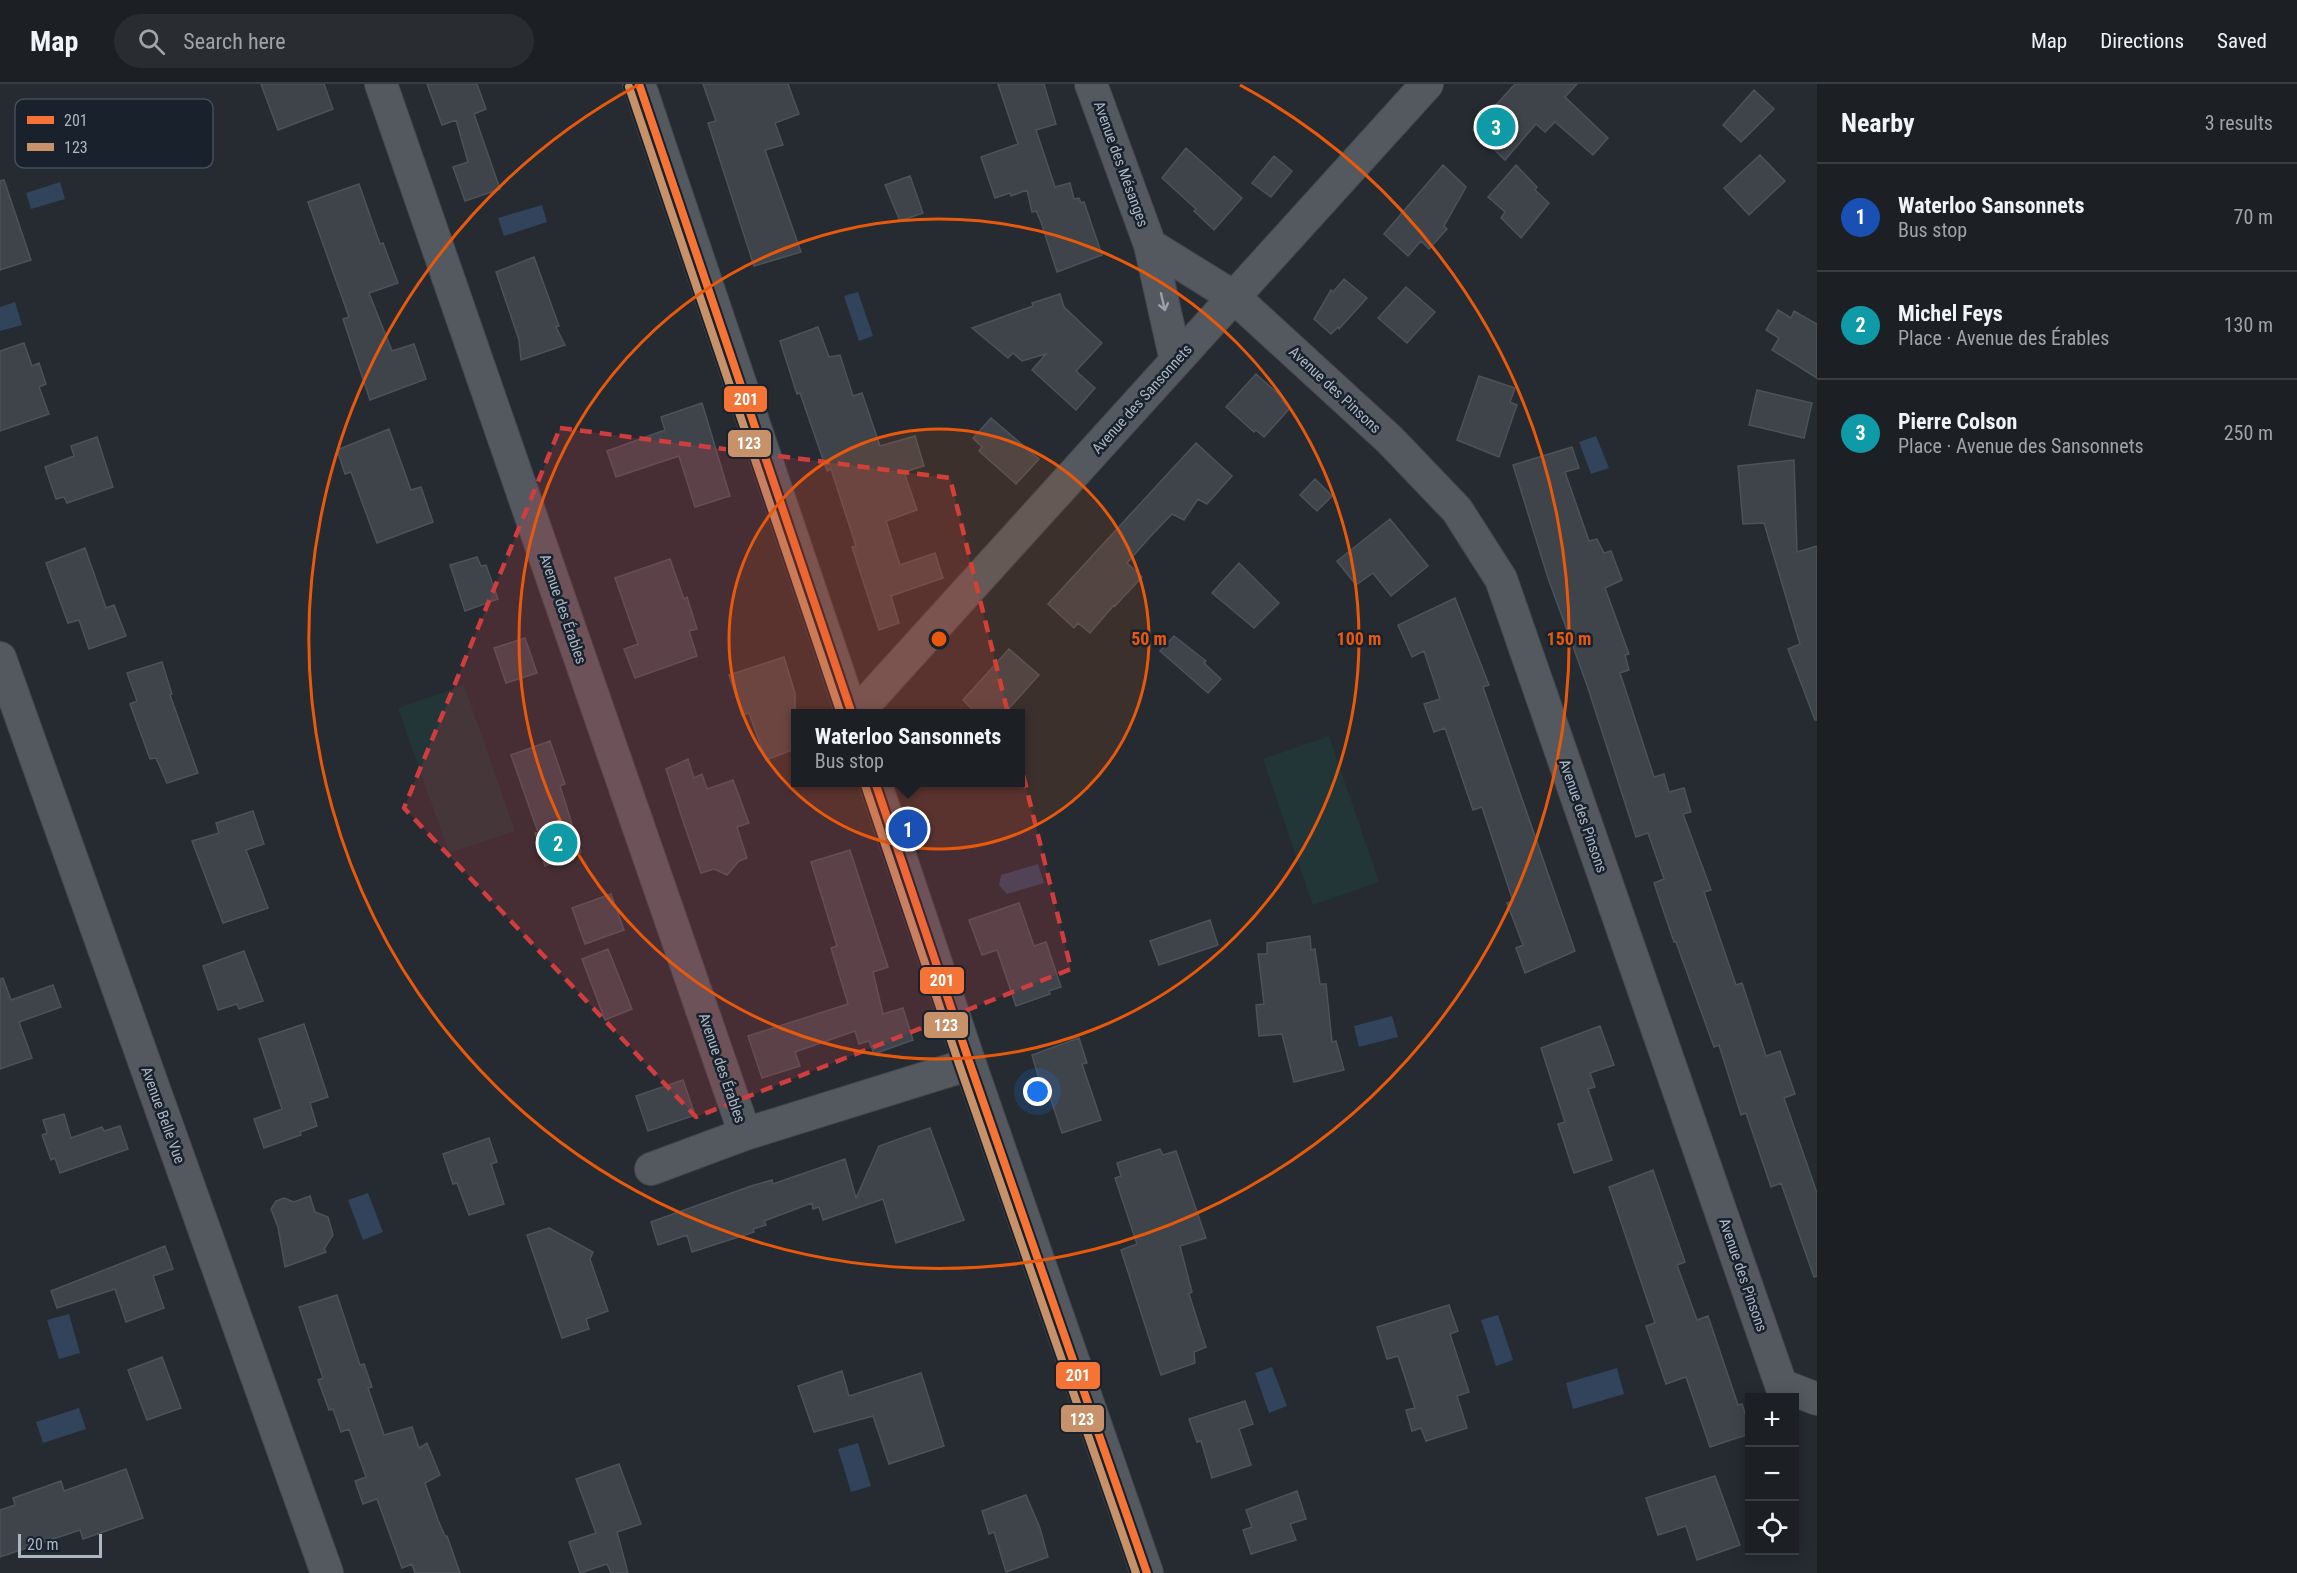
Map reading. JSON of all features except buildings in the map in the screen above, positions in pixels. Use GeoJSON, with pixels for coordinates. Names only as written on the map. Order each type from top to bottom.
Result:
{"type":"FeatureCollection","features":[{"type":"Feature","properties":{"kind":"street","name":"Avenue des Érables"},"geometry":{"type":"LineString","coordinates":[[381,84],[745,1134]]}},
{"type":"Feature","properties":{"kind":"street"},"geometry":{"type":"LineString","coordinates":[[639,84],[852,709]]}},
{"type":"Feature","properties":{"kind":"street","name":"Avenue des Mésanges"},"geometry":{"type":"LineString","coordinates":[[1091,84],[1150,245],[1176,361]]}},
{"type":"Feature","properties":{"kind":"street","name":"Avenue des Sansonnets"},"geometry":{"type":"LineString","coordinates":[[859,709],[1427,84]]}},
{"type":"Feature","properties":{"kind":"street","name":"Avenue des Mésanges"},"geometry":{"type":"LineString","coordinates":[[1150,245],[1234,297]]}},
{"type":"Feature","properties":{"kind":"street","name":"Avenue des Pinsons"},"geometry":{"type":"LineString","coordinates":[[1234,297],[1390,440],[1457,510],[1501,579],[1781,1385],[1817,1399]]}},
{"type":"Feature","properties":{"kind":"street","name":"Avenue Belle Vue"},"geometry":{"type":"LineString","coordinates":[[0,658],[327,1573]]}},
{"type":"Feature","properties":{"kind":"street"},"geometry":{"type":"LineString","coordinates":[[876,787],[1147,1573]]}},
{"type":"Feature","properties":{"kind":"street","name":"Avenue des Érables"},"geometry":{"type":"LineString","coordinates":[[651,1169],[745,1134],[970,1064]]}},
{"type":"Feature","properties":{"kind":"highlighted area"},"geometry":{"type":"Polygon","coordinates":[[[560,428],[950,478],[1071,969],[696,1117],[404,808],[560,428]]]}},
{"type":"Feature","properties":{"kind":"shaded area"},"geometry":{"type":"Polygon","coordinates":[[[464,685],[515,831],[449,853],[398,708],[464,685]]]}},
{"type":"Feature","properties":{"kind":"shaded area"},"geometry":{"type":"Polygon","coordinates":[[[1329,736],[1379,882],[1313,905],[1263,759],[1329,736]]]}},
{"type":"Feature","properties":{"kind":"water"},"geometry":{"type":"Polygon","coordinates":[[[60,182],[65,199],[31,209],[26,193],[60,182]]]}},
{"type":"Feature","properties":{"kind":"water"},"geometry":{"type":"Polygon","coordinates":[[[542,205],[547,222],[504,236],[498,218],[542,205]]]}},
{"type":"Feature","properties":{"kind":"water"},"geometry":{"type":"Polygon","coordinates":[[[858,292],[873,336],[859,341],[844,296],[858,292]]]}},
{"type":"Feature","properties":{"kind":"water"},"geometry":{"type":"Polygon","coordinates":[[[15,302],[22,325],[0,331],[0,307],[15,302]]]}},
{"type":"Feature","properties":{"kind":"water"},"geometry":{"type":"Polygon","coordinates":[[[1596,436],[1609,468],[1591,474],[1579,442],[1596,436]]]}},
{"type":"Feature","properties":{"kind":"water"},"geometry":{"type":"Polygon","coordinates":[[[1038,864],[1044,883],[1007,894],[999,885],[1001,875],[1038,864]]]}},
{"type":"Feature","properties":{"kind":"water"},"geometry":{"type":"Polygon","coordinates":[[[1392,1016],[1398,1037],[1359,1047],[1354,1026],[1392,1016]]]}},
{"type":"Feature","properties":{"kind":"water"},"geometry":{"type":"Polygon","coordinates":[[[368,1193],[383,1232],[363,1240],[348,1200],[368,1193]]]}},
{"type":"Feature","properties":{"kind":"water"},"geometry":{"type":"Polygon","coordinates":[[[69,1314],[80,1353],[59,1359],[47,1320],[69,1314]]]}},
{"type":"Feature","properties":{"kind":"water"},"geometry":{"type":"Polygon","coordinates":[[[1498,1315],[1513,1360],[1496,1366],[1481,1320],[1498,1315]]]}},
{"type":"Feature","properties":{"kind":"water"},"geometry":{"type":"Polygon","coordinates":[[[1272,1367],[1287,1406],[1269,1413],[1255,1373],[1272,1367]]]}},
{"type":"Feature","properties":{"kind":"water"},"geometry":{"type":"Polygon","coordinates":[[[1617,1368],[1624,1394],[1573,1409],[1566,1383],[1617,1368]]]}},
{"type":"Feature","properties":{"kind":"water"},"geometry":{"type":"Polygon","coordinates":[[[79,1408],[86,1429],[43,1443],[36,1422],[79,1408]]]}},
{"type":"Feature","properties":{"kind":"water"},"geometry":{"type":"Polygon","coordinates":[[[858,1443],[871,1486],[851,1492],[838,1449],[858,1443]]]}},
{"type":"Feature","properties":{"kind":"transit line","name":"201"},"geometry":{"type":"LineString","coordinates":[[639,84],[850,709]]}},
{"type":"Feature","properties":{"kind":"transit line","name":"123"},"geometry":{"type":"LineString","coordinates":[[629,87],[839,709]]}},
{"type":"Feature","properties":{"kind":"transit line","name":"123"},"geometry":{"type":"LineString","coordinates":[[866,787],[960,1067],[1136,1573]]}},
{"type":"Feature","properties":{"kind":"transit line","name":"201"},"geometry":{"type":"LineString","coordinates":[[877,787],[970,1064],[1147,1573]]}},
{"type":"Feature","properties":{"kind":"place","name":"Pierre Colson"},"geometry":{"type":"Point","coordinates":[1496,127]}},
{"type":"Feature","properties":{"kind":"place","name":"Waterloo Sansonnets"},"geometry":{"type":"Point","coordinates":[908,829]}},
{"type":"Feature","properties":{"kind":"place","name":"Michel Feys"},"geometry":{"type":"Point","coordinates":[558,843]}}]}
